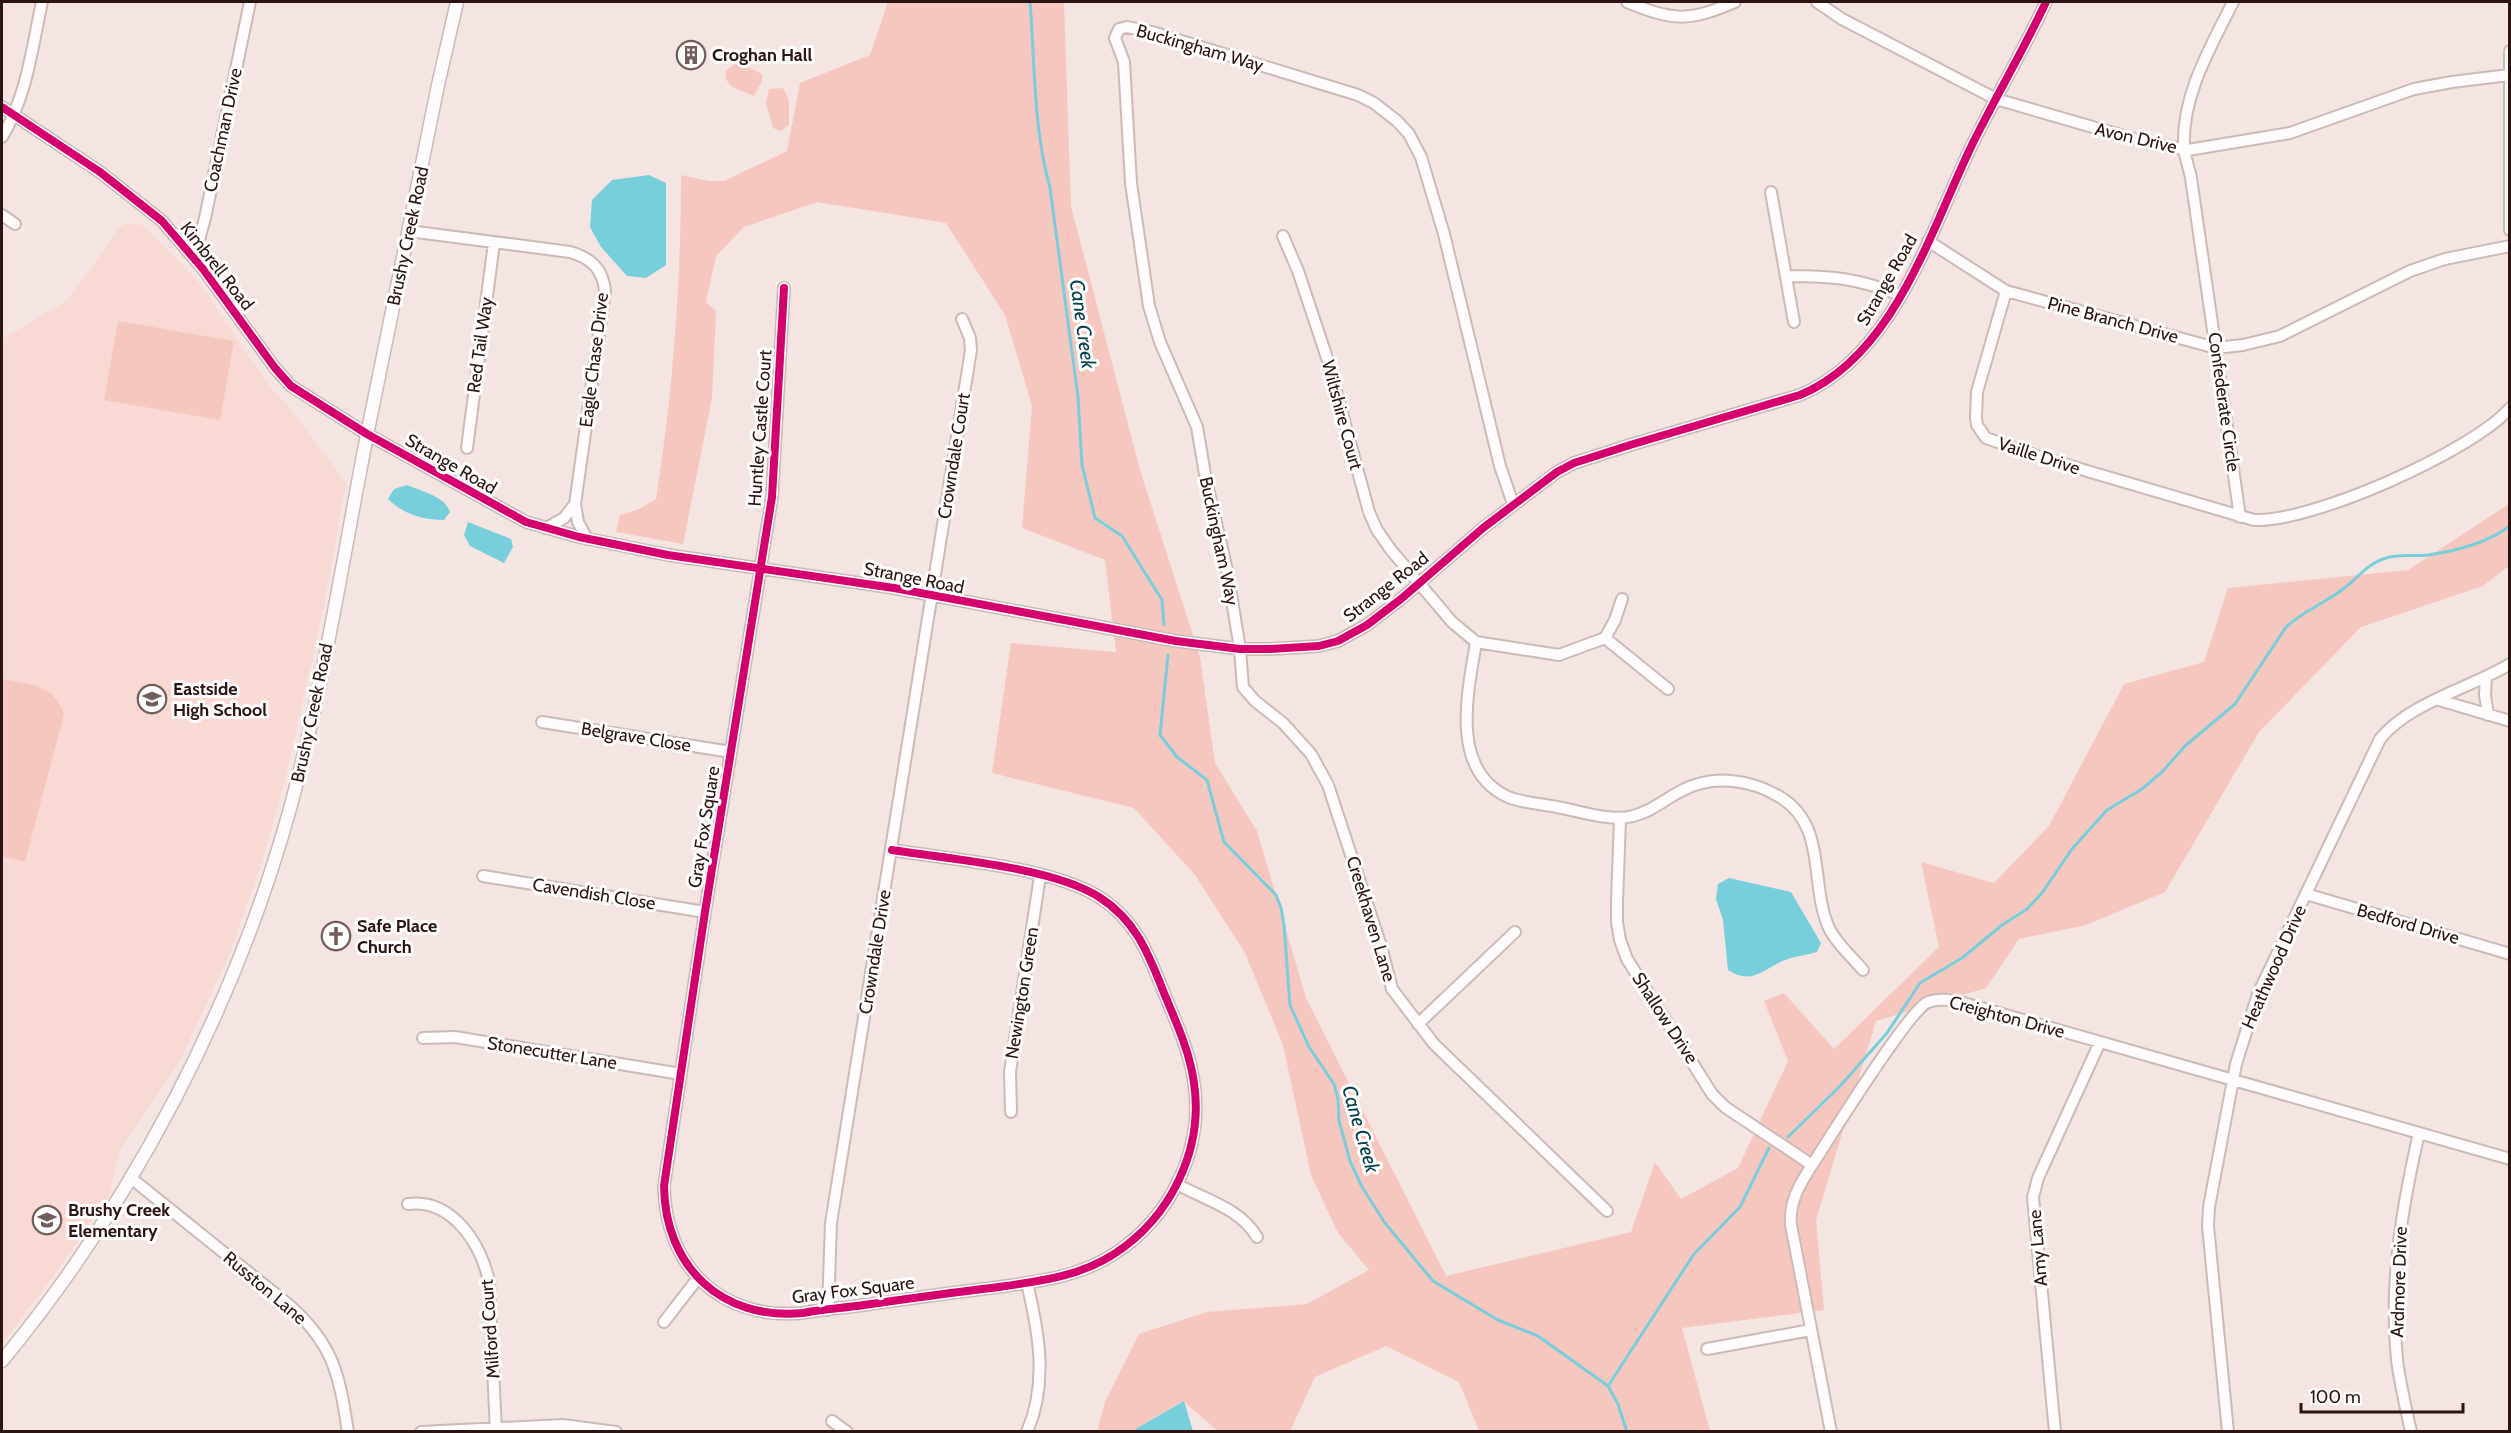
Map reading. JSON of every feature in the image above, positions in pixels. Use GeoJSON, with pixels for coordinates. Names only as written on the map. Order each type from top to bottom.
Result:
{"type":"FeatureCollection","features":[{"type":"Feature","properties":{"kind":"street"},"geometry":{"type":"LineString","coordinates":[[2,137],[15,116],[24,88],[42,2]]}},
{"type":"Feature","properties":{"kind":"street","name":"Coachman Drive"},"geometry":{"type":"LineString","coordinates":[[194,258],[250,2]]}},
{"type":"Feature","properties":{"kind":"street","name":"Brushy Creek Road"},"geometry":{"type":"LineString","coordinates":[[2,1361],[93,1240],[131,1178],[180,1088],[228,986],[269,877],[301,764],[438,85],[457,2]]}},
{"type":"Feature","properties":{"kind":"street"},"geometry":{"type":"LineString","coordinates":[[1628,2],[1651,11],[1679,17],[1702,15],[1735,2]]}},
{"type":"Feature","properties":{"kind":"street","name":"Avon Drive"},"geometry":{"type":"LineString","coordinates":[[1817,2],[1842,19],[1996,99],[2148,143],[2184,149],[2194,150],[2290,133],[2414,89],[2452,81],[2509,75]]}},
{"type":"Feature","properties":{"kind":"street","name":"Strange Road"},"geometry":{"type":"LineString","coordinates":[[367,434],[503,511],[546,528],[587,539],[668,555],[850,581],[1176,641],[1240,649],[1296,649],[1338,640],[1367,625],[1546,478],[1574,464],[1814,390],[1846,366],[1864,348],[1900,295],[1928,241],[1970,148],[2046,2]]}},
{"type":"Feature","properties":{"kind":"street","name":"Confederate Circle"},"geometry":{"type":"LineString","coordinates":[[2233,2],[2194,85],[2188,106],[2184,149],[2191,178],[2240,516]]}},
{"type":"Feature","properties":{"kind":"street","name":"Buckingham Way"},"geometry":{"type":"LineString","coordinates":[[1240,649],[1197,427],[1160,342],[1149,306],[1131,183],[1125,62],[1115,38],[1119,29],[1127,27],[1152,32],[1358,95],[1374,102],[1397,121],[1415,145],[1432,191],[1500,466],[1513,504]]}},
{"type":"Feature","properties":{"kind":"street"},"geometry":{"type":"LineString","coordinates":[[2510,51],[2510,230]]}},
{"type":"Feature","properties":{"kind":"street","name":"Kimbrell Road"},"geometry":{"type":"LineString","coordinates":[[2,107],[100,172],[147,208],[171,230],[194,258],[275,368],[291,386],[367,434]]}},
{"type":"Feature","properties":{"kind":"street"},"geometry":{"type":"LineString","coordinates":[[1771,192],[1794,322]]}},
{"type":"Feature","properties":{"kind":"street"},"geometry":{"type":"LineString","coordinates":[[2,215],[15,224]]}},
{"type":"Feature","properties":{"kind":"street","name":"Eagle Chase Drive"},"geometry":{"type":"LineString","coordinates":[[409,231],[584,256],[598,267],[604,281],[602,311],[575,504],[578,522],[587,539]]}},
{"type":"Feature","properties":{"kind":"street","name":"Wiltshire Court"},"geometry":{"type":"LineString","coordinates":[[1283,236],[1298,271],[1327,357],[1369,512],[1385,543],[1452,622],[1476,642]]}},
{"type":"Feature","properties":{"kind":"street","name":"Pine Branch Drive"},"geometry":{"type":"LineString","coordinates":[[1928,241],[2006,291],[2216,348],[2244,345],[2280,336],[2410,271],[2445,259],[2510,246]]}},
{"type":"Feature","properties":{"kind":"street","name":"Red Tail Way"},"geometry":{"type":"LineString","coordinates":[[467,448],[494,243]]}},
{"type":"Feature","properties":{"kind":"street"},"geometry":{"type":"LineString","coordinates":[[1786,276],[1846,277],[1874,284],[1900,295]]}},
{"type":"Feature","properties":{"kind":"street","name":"Huntley Castle Court"},"geometry":{"type":"LineString","coordinates":[[761,569],[772,497],[784,288]]}},
{"type":"Feature","properties":{"kind":"street","name":"Vaille Drive"},"geometry":{"type":"LineString","coordinates":[[2006,291],[1977,392],[1977,425],[1986,438],[2043,458],[2240,516]]}},
{"type":"Feature","properties":{"kind":"street","name":"Crowndale Court"},"geometry":{"type":"LineString","coordinates":[[931,596],[971,350],[970,338],[962,319]]}},
{"type":"Feature","properties":{"kind":"street"},"geometry":{"type":"LineString","coordinates":[[2240,516],[2262,521],[2280,519],[2368,490],[2424,465],[2484,432],[2510,408]]}},
{"type":"Feature","properties":{"kind":"street"},"geometry":{"type":"LineString","coordinates":[[546,528],[564,518],[575,504]]}},
{"type":"Feature","properties":{"kind":"street","name":"Gray Fox Square"},"geometry":{"type":"LineString","coordinates":[[761,569],[668,1154],[664,1207],[668,1227],[678,1250],[698,1278],[723,1299],[754,1310],[794,1314],[1027,1283],[1069,1275],[1113,1254],[1148,1226],[1177,1184],[1188,1156],[1193,1134],[1194,1083],[1184,1042],[1147,951],[1135,929],[1112,906],[1081,888],[1018,870],[892,850]]}},
{"type":"Feature","properties":{"kind":"street","name":"Crowndale Drive"},"geometry":{"type":"LineString","coordinates":[[828,1310],[828,1249],[831,1223],[931,596]]}},
{"type":"Feature","properties":{"kind":"street"},"geometry":{"type":"LineString","coordinates":[[1622,599],[1615,620],[1605,638],[1559,655],[1476,642],[1465,725],[1479,774],[1495,789],[1510,798],[1620,819],[1648,811],[1695,784],[1718,780],[1759,787],[1780,797],[1795,807],[1804,818],[1810,834],[1829,929],[1863,970]]}},
{"type":"Feature","properties":{"kind":"street"},"geometry":{"type":"LineString","coordinates":[[1605,638],[1668,689]]}},
{"type":"Feature","properties":{"kind":"street","name":"Creekhaven Lane"},"geometry":{"type":"LineString","coordinates":[[1240,649],[1243,687],[1283,723],[1311,754],[1328,785],[1381,946],[1392,989],[1434,1044],[1607,1211]]}},
{"type":"Feature","properties":{"kind":"street","name":"Heathwood Drive"},"geometry":{"type":"LineString","coordinates":[[2228,1431],[2208,1226],[2209,1207],[2236,1064],[2258,994],[2380,739],[2402,717],[2510,664]]}},
{"type":"Feature","properties":{"kind":"street"},"geometry":{"type":"LineString","coordinates":[[2486,677],[2484,695],[2488,715]]}},
{"type":"Feature","properties":{"kind":"street"},"geometry":{"type":"LineString","coordinates":[[2439,700],[2510,722]]}},
{"type":"Feature","properties":{"kind":"street","name":"Belgrave Close"},"geometry":{"type":"LineString","coordinates":[[542,722],[731,752]]}},
{"type":"Feature","properties":{"kind":"street","name":"Shallow Drive"},"geometry":{"type":"LineString","coordinates":[[1620,819],[1617,922],[1627,959],[1712,1094],[1725,1107],[1812,1164]]}},
{"type":"Feature","properties":{"kind":"street","name":"Cavendish Close"},"geometry":{"type":"LineString","coordinates":[[483,876],[705,912]]}},
{"type":"Feature","properties":{"kind":"street","name":"Newington Green"},"geometry":{"type":"LineString","coordinates":[[1011,1112],[1010,1072],[1040,876]]}},
{"type":"Feature","properties":{"kind":"street","name":"Bedford Drive"},"geometry":{"type":"LineString","coordinates":[[2306,894],[2510,954]]}},
{"type":"Feature","properties":{"kind":"street"},"geometry":{"type":"LineString","coordinates":[[1418,1024],[1515,932]]}},
{"type":"Feature","properties":{"kind":"street","name":"Creighton Drive"},"geometry":{"type":"LineString","coordinates":[[1831,1431],[1790,1215],[1795,1195],[1812,1164],[1907,1023],[1928,1002],[1939,1000],[1960,1002],[2510,1159]]}},
{"type":"Feature","properties":{"kind":"street","name":"Stonecutter Lane"},"geometry":{"type":"LineString","coordinates":[[423,1038],[455,1037],[681,1074]]}},
{"type":"Feature","properties":{"kind":"street","name":"Amy Lane"},"geometry":{"type":"LineString","coordinates":[[2055,1431],[2033,1197],[2038,1178],[2100,1042]]}},
{"type":"Feature","properties":{"kind":"street","name":"Ardmore Drive"},"geometry":{"type":"LineString","coordinates":[[2411,1431],[2397,1360],[2396,1305],[2400,1230],[2419,1133]]}},
{"type":"Feature","properties":{"kind":"street","name":"Russton Lane"},"geometry":{"type":"LineString","coordinates":[[131,1178],[289,1305],[310,1326],[326,1348],[337,1372],[348,1431]]}},
{"type":"Feature","properties":{"kind":"street"},"geometry":{"type":"LineString","coordinates":[[1177,1184],[1235,1213],[1257,1237]]}},
{"type":"Feature","properties":{"kind":"street","name":"Milford Court"},"geometry":{"type":"LineString","coordinates":[[408,1204],[432,1206],[456,1220],[469,1235],[483,1260],[489,1282],[496,1429]]}},
{"type":"Feature","properties":{"kind":"street"},"geometry":{"type":"LineString","coordinates":[[664,1322],[698,1278]]}},
{"type":"Feature","properties":{"kind":"street"},"geometry":{"type":"LineString","coordinates":[[1027,1283],[1041,1371],[1037,1403],[1027,1431]]}},
{"type":"Feature","properties":{"kind":"street"},"geometry":{"type":"LineString","coordinates":[[1707,1349],[1811,1330]]}},
{"type":"Feature","properties":{"kind":"street"},"geometry":{"type":"LineString","coordinates":[[832,1421],[847,1431]]}},
{"type":"Feature","properties":{"kind":"street"},"geometry":{"type":"LineString","coordinates":[[421,1431],[563,1425],[616,1431]]}},
{"type":"Feature","properties":{"kind":"shaded area"},"geometry":{"type":"Polygon","coordinates":[[[888,2],[1064,2],[1071,206],[1140,470],[1200,657],[1215,763],[1257,831],[1306,998],[1446,1276],[1631,1232],[1655,1162],[1681,1199],[1738,1168],[1788,1061],[1764,1001],[1784,993],[1834,1049],[1939,947],[1921,862],[1994,883],[2049,826],[2124,684],[2204,662],[2228,588],[2408,570],[2509,504],[2510,565],[2483,586],[2361,627],[2259,732],[2165,892],[2086,925],[2019,939],[1986,988],[1876,1021],[1816,1220],[1824,1310],[1682,1328],[1710,1431],[1479,1431],[1459,1382],[1386,1346],[1315,1377],[1290,1431],[1218,1431],[1183,1401],[1132,1431],[1097,1432],[1105,1402],[1139,1334],[1207,1312],[1307,1304],[1369,1270],[1338,1233],[1311,1175],[1283,1045],[1245,953],[1195,875],[1134,808],[992,773],[1011,643],[1116,652],[1105,560],[1022,528],[1032,406],[1005,315],[946,223],[817,202],[744,227],[716,256],[706,302],[716,311],[712,398],[683,544],[616,532],[620,515],[637,510],[656,499],[675,337],[681,175],[709,181],[724,181],[787,151],[800,83],[870,55],[888,2]]]}},
{"type":"Feature","properties":{"kind":"shaded area"},"geometry":{"type":"Polygon","coordinates":[[[737,62],[745,62],[750,68],[762,74],[762,81],[754,96],[734,88],[727,81],[726,71],[737,62]]]}},
{"type":"Feature","properties":{"kind":"shaded area"},"geometry":{"type":"Polygon","coordinates":[[[783,88],[789,100],[789,125],[781,131],[773,128],[766,103],[769,89],[783,88]]]}},
{"type":"Feature","properties":{"kind":"shaded area","name":"Eastside High School"},"geometry":{"type":"Polygon","coordinates":[[[132,223],[142,225],[198,281],[268,385],[290,408],[346,483],[323,611],[284,784],[261,865],[229,955],[180,1060],[120,1149],[109,1196],[52,1278],[2,1344],[2,339],[68,300],[122,225],[132,223]]]}},
{"type":"Feature","properties":{"kind":"shaded area"},"geometry":{"type":"Polygon","coordinates":[[[118,321],[234,341],[220,420],[104,400],[118,321]]]}},
{"type":"Feature","properties":{"kind":"shaded area"},"geometry":{"type":"Polygon","coordinates":[[[2,679],[39,687],[47,691],[54,696],[64,714],[25,862],[2,856],[2,679]]]}},
{"type":"Feature","properties":{"kind":"water"},"geometry":{"type":"Polygon","coordinates":[[[649,175],[666,183],[666,265],[646,278],[627,276],[601,247],[590,227],[592,200],[612,180],[649,175]]]}},
{"type":"Feature","properties":{"kind":"water"},"geometry":{"type":"Polygon","coordinates":[[[407,485],[443,502],[450,512],[444,520],[414,515],[400,509],[388,499],[394,489],[407,485]]]}},
{"type":"Feature","properties":{"kind":"water"},"geometry":{"type":"Polygon","coordinates":[[[468,522],[511,539],[513,547],[504,563],[470,546],[464,535],[468,522]]]}},
{"type":"Feature","properties":{"kind":"water"},"geometry":{"type":"Polygon","coordinates":[[[1729,878],[1791,892],[1821,943],[1817,952],[1793,957],[1751,976],[1728,970],[1723,920],[1716,899],[1718,884],[1729,878]]]}},
{"type":"Feature","properties":{"kind":"water"},"geometry":{"type":"Polygon","coordinates":[[[1184,1401],[1193,1431],[1132,1431],[1184,1401]]]}},
{"type":"Feature","properties":{"kind":"waterway","name":"Cane Creek"},"geometry":{"type":"LineString","coordinates":[[1030,2],[1040,142],[1050,188],[1078,397],[1082,465],[1095,518],[1122,536],[1162,600],[1164,625]]}},
{"type":"Feature","properties":{"kind":"waterway"},"geometry":{"type":"LineString","coordinates":[[1788,1137],[1841,1085],[1887,1033],[1920,983],[1962,958],[2002,925],[2027,909],[2042,893],[2072,849],[2107,810],[2142,789],[2162,772],[2185,746],[2235,704],[2286,627],[2293,621],[2336,594],[2377,562],[2394,556],[2428,555],[2460,549],[2481,542],[2510,526]]}},
{"type":"Feature","properties":{"kind":"waterway","name":"Cane Creek"},"geometry":{"type":"LineString","coordinates":[[1168,655],[1160,735],[1177,757],[1207,780],[1224,842],[1276,895],[1284,925],[1290,1005],[1309,1047],[1334,1084],[1338,1099],[1339,1121],[1350,1161],[1362,1187],[1385,1223],[1433,1281],[1498,1320],[1538,1336],[1608,1386],[1618,1404],[1627,1432]]}},
{"type":"Feature","properties":{"kind":"waterway"},"geometry":{"type":"LineString","coordinates":[[1608,1386],[1694,1254],[1740,1207],[1769,1148]]}},
{"type":"Feature","properties":{"kind":"cycle path"},"geometry":{"type":"LineString","coordinates":[[2,107],[100,172],[162,221],[203,269],[275,368],[291,386],[367,434],[526,522],[579,537],[668,555],[894,588],[1176,641],[1240,649],[1270,649],[1319,646],[1338,641],[1367,625],[1401,599],[1483,528],[1557,472],[1574,463],[1800,395],[1833,377],[1861,352],[1885,322],[1905,288],[1924,253],[1971,147],[2046,2]]}},
{"type":"Feature","properties":{"kind":"cycle path"},"geometry":{"type":"LineString","coordinates":[[784,288],[772,497],[705,912],[664,1186],[667,1215],[675,1241],[687,1264],[704,1283],[724,1298],[747,1308],[774,1313],[803,1313],[1023,1284],[1085,1269],[1114,1254],[1152,1222],[1167,1202],[1188,1157],[1194,1133],[1196,1108],[1189,1060],[1153,965],[1140,939],[1123,916],[1099,897],[1055,878],[999,866],[892,850]]}},
{"type":"Feature","properties":{"kind":"place","name":"Croghan Hall"},"geometry":{"type":"Point","coordinates":[691,55]}},
{"type":"Feature","properties":{"kind":"place","name":"Eastside High School"},"geometry":{"type":"Point","coordinates":[152,699]}},
{"type":"Feature","properties":{"kind":"place","name":"Safe Place Church"},"geometry":{"type":"Point","coordinates":[336,936]}},
{"type":"Feature","properties":{"kind":"place","name":"Brushy Creek Elementary"},"geometry":{"type":"Point","coordinates":[47,1220]}}]}
